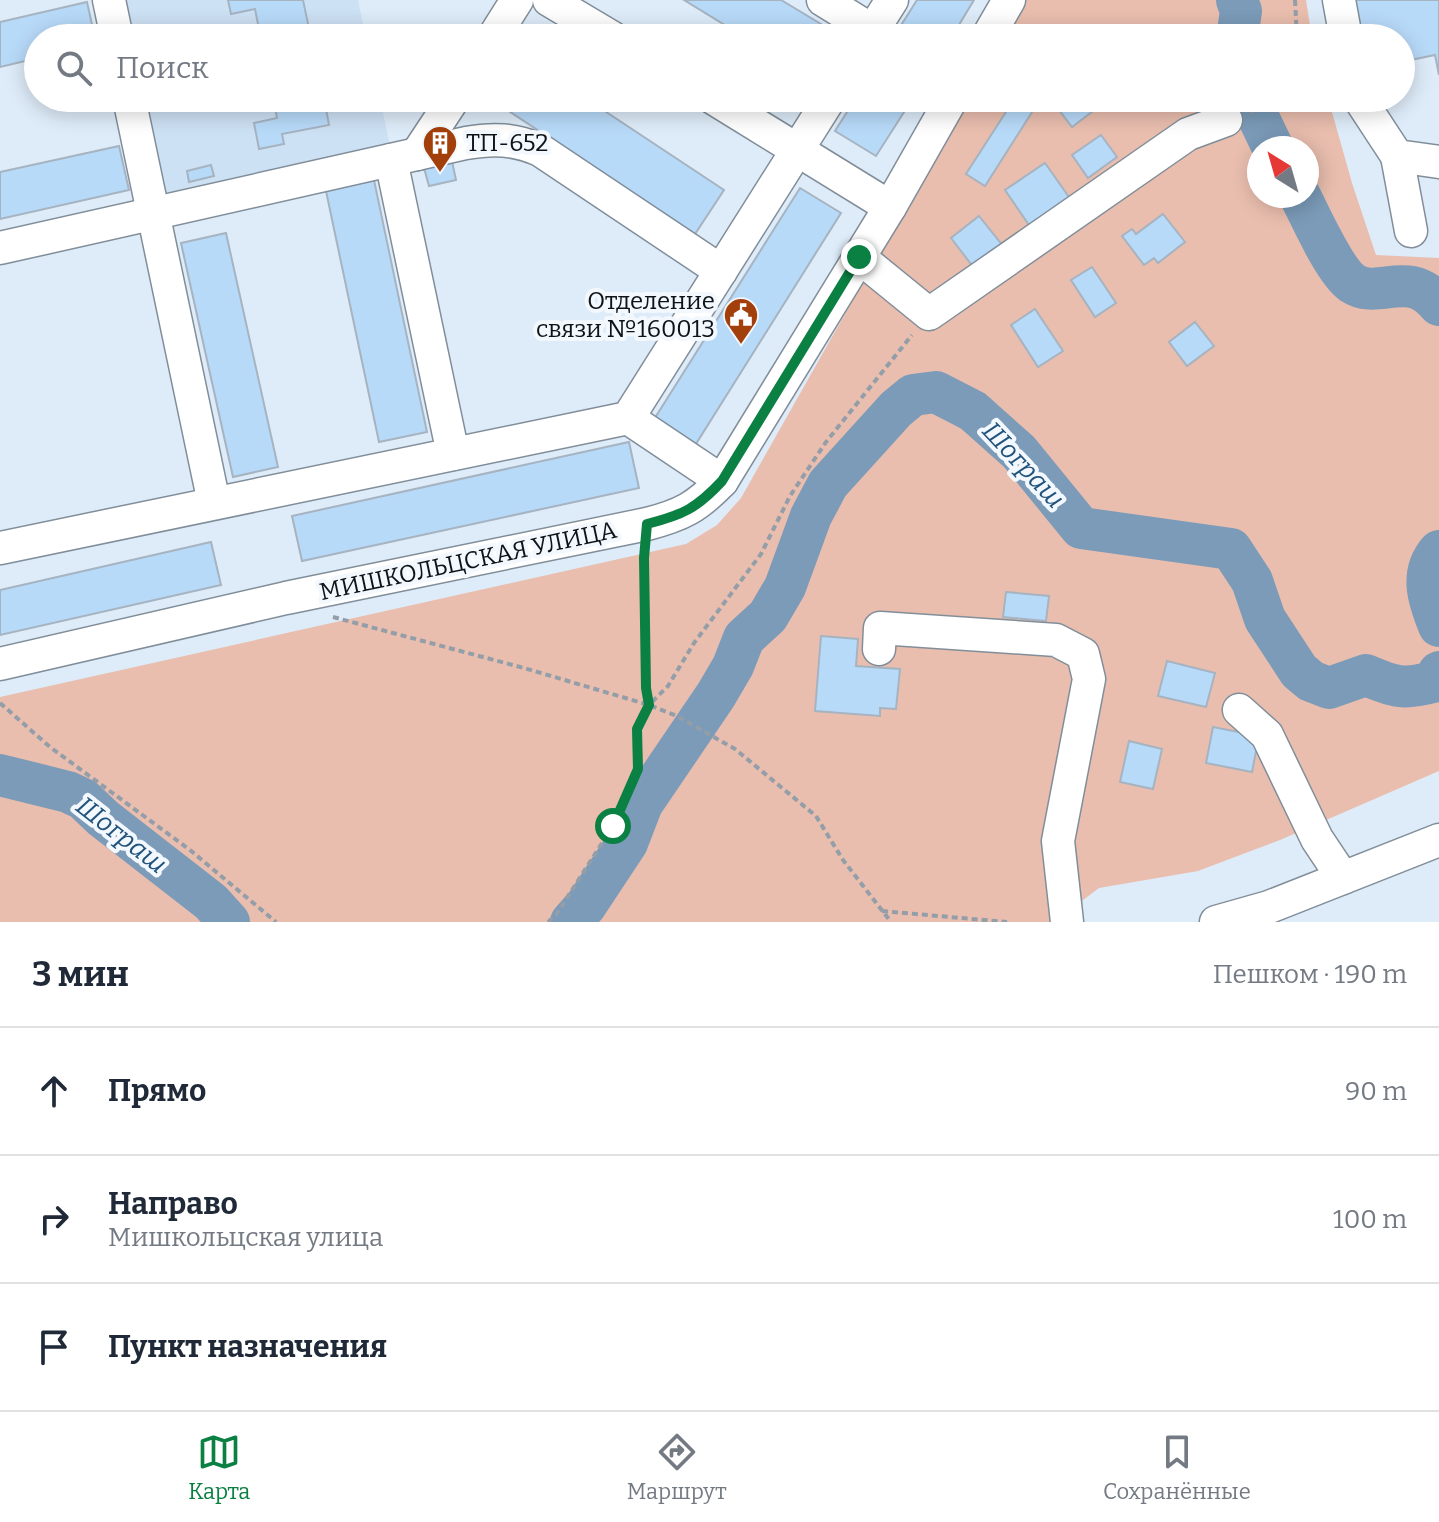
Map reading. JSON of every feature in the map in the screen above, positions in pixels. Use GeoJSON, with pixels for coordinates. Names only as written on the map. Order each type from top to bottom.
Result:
{"type":"FeatureCollection","features":[{"type":"Feature","properties":{"kind":"street"},"geometry":{"type":"LineString","coordinates":[[109,0],[114,24]]}},
{"type":"Feature","properties":{"kind":"street"},"geometry":{"type":"LineString","coordinates":[[502,24],[517,0]]}},
{"type":"Feature","properties":{"kind":"street"},"geometry":{"type":"LineString","coordinates":[[549,0],[589,24]]}},
{"type":"Feature","properties":{"kind":"street"},"geometry":{"type":"LineString","coordinates":[[823,0],[857,24]]}},
{"type":"Feature","properties":{"kind":"street"},"geometry":{"type":"LineString","coordinates":[[877,24],[892,0]]}},
{"type":"Feature","properties":{"kind":"street"},"geometry":{"type":"LineString","coordinates":[[995,24],[1009,0]]}},
{"type":"Feature","properties":{"kind":"street"},"geometry":{"type":"LineString","coordinates":[[1339,0],[1343,24]]}},
{"type":"Feature","properties":{"kind":"street"},"geometry":{"type":"LineString","coordinates":[[132,112],[214,503]]}},
{"type":"Feature","properties":{"kind":"street"},"geometry":{"type":"LineString","coordinates":[[442,112],[404,157],[453,454]]}},
{"type":"Feature","properties":{"kind":"street"},"geometry":{"type":"LineString","coordinates":[[736,112],[890,207]]}},
{"type":"Feature","properties":{"kind":"street"},"geometry":{"type":"LineString","coordinates":[[628,418],[821,112]]}},
{"type":"Feature","properties":{"kind":"street","name":"МИШКОЛЬЦСКАЯ УЛИЦА"},"geometry":{"type":"LineString","coordinates":[[0,664],[286,598],[647,524],[677,517],[701,504],[722,481],[890,207],[944,112]]}},
{"type":"Feature","properties":{"kind":"street"},"geometry":{"type":"LineString","coordinates":[[1368,112],[1397,156],[1411,231]]}},
{"type":"Feature","properties":{"kind":"street"},"geometry":{"type":"LineString","coordinates":[[859,257],[929,314],[1188,134],[1233,117]]}},
{"type":"Feature","properties":{"kind":"street"},"geometry":{"type":"LineString","coordinates":[[0,248],[404,157],[503,139],[540,150],[721,271]]}},
{"type":"Feature","properties":{"kind":"street"},"geometry":{"type":"LineString","coordinates":[[1397,156],[1439,162]]}},
{"type":"Feature","properties":{"kind":"street"},"geometry":{"type":"LineString","coordinates":[[0,548],[628,418],[722,481]]}},
{"type":"Feature","properties":{"kind":"street"},"geometry":{"type":"LineString","coordinates":[[879,649],[880,628],[1056,640],[1083,654],[1089,679],[1058,841],[1067,922]]}},
{"type":"Feature","properties":{"kind":"street"},"geometry":{"type":"LineString","coordinates":[[1239,710],[1267,735],[1317,839],[1343,878]]}},
{"type":"Feature","properties":{"kind":"street"},"geometry":{"type":"LineString","coordinates":[[1216,922],[1280,914],[1343,878],[1439,840]]}},
{"type":"Feature","properties":{"kind":"path"},"geometry":{"type":"LineString","coordinates":[[1295,0],[1296,24]]}},
{"type":"Feature","properties":{"kind":"path"},"geometry":{"type":"LineString","coordinates":[[1233,117],[1249,112]]}},
{"type":"Feature","properties":{"kind":"path"},"geometry":{"type":"LineString","coordinates":[[548,922],[556,915],[613,826],[638,769],[637,729],[649,705],[668,686],[694,643],[761,554],[790,496],[826,442],[862,393],[929,314]]}},
{"type":"Feature","properties":{"kind":"path"},"geometry":{"type":"LineString","coordinates":[[647,524],[644,558],[646,688],[649,705]]}},
{"type":"Feature","properties":{"kind":"path"},"geometry":{"type":"LineString","coordinates":[[332,616],[649,705],[677,716],[735,749],[816,816],[843,860],[891,922]]}},
{"type":"Feature","properties":{"kind":"path"},"geometry":{"type":"LineString","coordinates":[[0,703],[50,747],[190,850],[276,922]]}},
{"type":"Feature","properties":{"kind":"path"},"geometry":{"type":"LineString","coordinates":[[880,911],[1007,922]]}},
{"type":"Feature","properties":{"kind":"shaded area"},"geometry":{"type":"Polygon","coordinates":[[[119,0],[358,0],[363,24],[124,24],[119,0]]]}},
{"type":"Feature","properties":{"kind":"shaded area"},"geometry":{"type":"Polygon","coordinates":[[[1022,0],[1306,0],[1310,24],[1009,24],[1022,0]]]}},
{"type":"Feature","properties":{"kind":"shaded area"},"geometry":{"type":"Polygon","coordinates":[[[144,112],[383,112],[391,151],[163,201],[144,112]]]}},
{"type":"Feature","properties":{"kind":"shaded area"},"geometry":{"type":"Polygon","coordinates":[[[959,112],[1332,112],[1376,255],[1439,258],[1439,771],[1280,840],[1198,871],[1099,888],[1054,922],[0,922],[0,697],[686,544],[717,525],[741,498],[959,112]]]}},
{"type":"Feature","properties":{"kind":"building"},"geometry":{"type":"Polygon","coordinates":[[[228,0],[303,0],[308,24],[258,24],[255,9],[231,14],[228,0]]]}},
{"type":"Feature","properties":{"kind":"building"},"geometry":{"type":"Polygon","coordinates":[[[684,0],[781,0],[821,24],[723,24],[684,0]]]}},
{"type":"Feature","properties":{"kind":"building"},"geometry":{"type":"Polygon","coordinates":[[[917,0],[974,0],[959,24],[902,24],[917,0]]]}},
{"type":"Feature","properties":{"kind":"building"},"geometry":{"type":"Polygon","coordinates":[[[1349,0],[1439,0],[1439,75],[1435,55],[1415,59],[1415,24],[1354,24],[1349,0]]]}},
{"type":"Feature","properties":{"kind":"building"},"geometry":{"type":"Polygon","coordinates":[[[87,2],[92,24],[24,24],[24,61],[0,67],[0,22],[87,2]]]}},
{"type":"Feature","properties":{"kind":"building"},"geometry":{"type":"Polygon","coordinates":[[[276,112],[327,112],[329,125],[282,134],[284,144],[259,149],[254,123],[277,118],[276,112]]]}},
{"type":"Feature","properties":{"kind":"building"},"geometry":{"type":"Polygon","coordinates":[[[510,112],[606,112],[724,190],[695,234],[510,112]]]}},
{"type":"Feature","properties":{"kind":"building"},"geometry":{"type":"Polygon","coordinates":[[[847,112],[904,112],[876,156],[835,131],[847,112]]]}},
{"type":"Feature","properties":{"kind":"building"},"geometry":{"type":"Polygon","coordinates":[[[1006,112],[1032,112],[985,186],[966,174],[1006,112]]]}},
{"type":"Feature","properties":{"kind":"building"},"geometry":{"type":"Polygon","coordinates":[[[1061,112],[1092,112],[1072,127],[1061,112]]]}},
{"type":"Feature","properties":{"kind":"building"},"geometry":{"type":"Polygon","coordinates":[[[1101,135],[1117,157],[1088,178],[1072,155],[1101,135]]]}},
{"type":"Feature","properties":{"kind":"building"},"geometry":{"type":"Polygon","coordinates":[[[119,146],[129,190],[0,219],[0,172],[119,146]]]}},
{"type":"Feature","properties":{"kind":"building","name":"ТП-652"},"geometry":{"type":"Polygon","coordinates":[[[452,161],[456,180],[429,186],[424,168],[452,161]]]}},
{"type":"Feature","properties":{"kind":"building"},"geometry":{"type":"Polygon","coordinates":[[[1045,163],[1071,200],[1031,228],[1005,190],[1045,163]]]}},
{"type":"Feature","properties":{"kind":"building"},"geometry":{"type":"Polygon","coordinates":[[[211,165],[214,176],[189,182],[187,171],[211,165]]]}},
{"type":"Feature","properties":{"kind":"building"},"geometry":{"type":"Polygon","coordinates":[[[374,180],[427,432],[379,442],[326,191],[374,180]]]}},
{"type":"Feature","properties":{"kind":"building"},"geometry":{"type":"Polygon","coordinates":[[[800,188],[841,213],[694,447],[653,421],[800,188]]]}},
{"type":"Feature","properties":{"kind":"building"},"geometry":{"type":"Polygon","coordinates":[[[1163,214],[1185,242],[1158,263],[1154,258],[1144,265],[1122,236],[1132,229],[1136,234],[1163,214]]]}},
{"type":"Feature","properties":{"kind":"building"},"geometry":{"type":"Polygon","coordinates":[[[979,216],[1003,246],[974,268],[951,238],[979,216]]]}},
{"type":"Feature","properties":{"kind":"building"},"geometry":{"type":"Polygon","coordinates":[[[226,233],[278,467],[233,477],[181,243],[226,233]]]}},
{"type":"Feature","properties":{"kind":"building"},"geometry":{"type":"Polygon","coordinates":[[[1092,267],[1116,303],[1095,317],[1071,280],[1092,267]]]}},
{"type":"Feature","properties":{"kind":"building"},"geometry":{"type":"Polygon","coordinates":[[[1035,309],[1063,351],[1038,367],[1011,325],[1035,309]]]}},
{"type":"Feature","properties":{"kind":"building"},"geometry":{"type":"Polygon","coordinates":[[[1195,322],[1214,346],[1187,366],[1169,342],[1195,322]]]}},
{"type":"Feature","properties":{"kind":"building"},"geometry":{"type":"Polygon","coordinates":[[[629,442],[639,488],[302,561],[292,516],[629,442]]]}},
{"type":"Feature","properties":{"kind":"building"},"geometry":{"type":"Polygon","coordinates":[[[211,542],[221,585],[0,635],[0,590],[211,542]]]}},
{"type":"Feature","properties":{"kind":"building"},"geometry":{"type":"Polygon","coordinates":[[[1006,592],[1049,596],[1046,621],[1003,617],[1006,592]]]}},
{"type":"Feature","properties":{"kind":"building"},"geometry":{"type":"Polygon","coordinates":[[[821,636],[858,639],[856,666],[900,669],[896,709],[880,708],[880,716],[815,711],[821,636]]]}},
{"type":"Feature","properties":{"kind":"building"},"geometry":{"type":"Polygon","coordinates":[[[1167,661],[1215,673],[1206,707],[1158,696],[1167,661]]]}},
{"type":"Feature","properties":{"kind":"building"},"geometry":{"type":"Polygon","coordinates":[[[1213,727],[1259,736],[1252,772],[1206,763],[1213,727]]]}},
{"type":"Feature","properties":{"kind":"building"},"geometry":{"type":"Polygon","coordinates":[[[1129,741],[1162,749],[1153,789],[1120,782],[1129,741]]]}},
{"type":"Feature","properties":{"kind":"waterway","name":"Шограш"},"geometry":{"type":"LineString","coordinates":[[1237,0],[1241,11],[1239,24]]}},
{"type":"Feature","properties":{"kind":"waterway","name":"Шограш"},"geometry":{"type":"LineString","coordinates":[[1256,112],[1267,136]]}},
{"type":"Feature","properties":{"kind":"waterway","name":"Шограш"},"geometry":{"type":"LineString","coordinates":[[1306,208],[1331,255],[1352,283],[1373,289],[1416,288],[1439,305]]}},
{"type":"Feature","properties":{"kind":"waterway","name":"Шограш"},"geometry":{"type":"LineString","coordinates":[[571,922],[586,905],[627,843],[642,804],[716,695],[733,666],[744,638],[768,616],[785,587],[811,516],[828,484],[896,409],[913,395],[936,392],[973,411],[1019,452],[1081,528],[1231,549],[1252,581],[1265,619],[1299,671],[1311,681],[1329,688],[1366,675],[1392,685],[1414,686],[1433,682],[1439,672]]}},
{"type":"Feature","properties":{"kind":"waterway","name":"Шограш"},"geometry":{"type":"LineString","coordinates":[[1439,551],[1429,569],[1428,578],[1429,597],[1439,626]]}},
{"type":"Feature","properties":{"kind":"waterway","name":"Шограш"},"geometry":{"type":"LineString","coordinates":[[0,775],[68,792],[83,799],[211,902],[229,922]]}},
{"type":"Feature","properties":{"kind":"place","name":"ТП-652"},"geometry":{"type":"Point","coordinates":[440,174]}},
{"type":"Feature","properties":{"kind":"place","name":"Отделение связи №160013"},"geometry":{"type":"Point","coordinates":[741,346]}},
{"type":"Feature","properties":{"kind":"route"},"geometry":{"type":"LineString","coordinates":[[613,826],[638,769],[637,729],[649,705],[646,688],[644,558],[647,524],[677,517],[701,504],[722,481],[859,257]]}}]}
